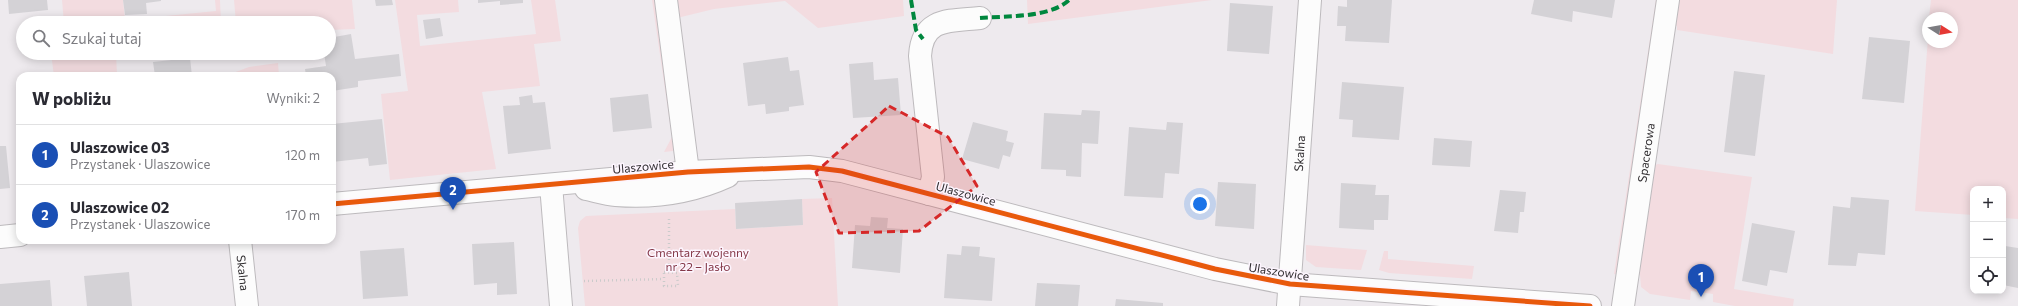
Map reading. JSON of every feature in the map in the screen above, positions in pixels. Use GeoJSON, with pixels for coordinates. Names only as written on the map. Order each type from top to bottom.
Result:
{"type":"FeatureCollection","features":[{"type":"Feature","properties":{"kind":"street"},"geometry":{"type":"LineString","coordinates":[[666,0],[688,172]]}},
{"type":"Feature","properties":{"kind":"street","name":"Skalna"},"geometry":{"type":"LineString","coordinates":[[1288,306],[1310,0]]}},
{"type":"Feature","properties":{"kind":"street","name":"Spacerowa"},"geometry":{"type":"LineString","coordinates":[[1623,306],[1668,0]]}},
{"type":"Feature","properties":{"kind":"street"},"geometry":{"type":"LineString","coordinates":[[929,194],[934,177],[920,56],[920,44],[924,36],[936,24],[980,18]]}},
{"type":"Feature","properties":{"kind":"street","name":"Ulaszowice"},"geometry":{"type":"LineString","coordinates":[[336,204],[688,172],[809,167],[842,171],[1215,269],[1290,284],[1590,306]]}},
{"type":"Feature","properties":{"kind":"street"},"geometry":{"type":"LineString","coordinates":[[561,306],[551,185],[616,195],[664,194],[695,189],[740,170]]}},
{"type":"Feature","properties":{"kind":"street"},"geometry":{"type":"LineString","coordinates":[[0,237],[16,235]]}},
{"type":"Feature","properties":{"kind":"street","name":"Skalna"},"geometry":{"type":"LineString","coordinates":[[240,244],[247,306]]}},
{"type":"Feature","properties":{"kind":"path"},"geometry":{"type":"LineString","coordinates":[[669,272],[670,212]]}},
{"type":"Feature","properties":{"kind":"path"},"geometry":{"type":"LineString","coordinates":[[664,272],[669,272],[678,272],[678,286],[664,286],[664,272]]}},
{"type":"Feature","properties":{"kind":"path"},"geometry":{"type":"LineString","coordinates":[[581,281],[664,279]]}},
{"type":"Feature","properties":{"kind":"highlighted area"},"geometry":{"type":"Polygon","coordinates":[[[889,106],[948,137],[977,186],[919,231],[839,233],[816,172],[889,106]]]}},
{"type":"Feature","properties":{"kind":"green space"},"geometry":{"type":"Polygon","coordinates":[[[62,0],[123,0],[125,16],[63,16],[62,0]]]}},
{"type":"Feature","properties":{"kind":"green space"},"geometry":{"type":"Polygon","coordinates":[[[215,0],[220,0],[221,16],[165,16],[216,11],[215,0]]]}},
{"type":"Feature","properties":{"kind":"green space"},"geometry":{"type":"Polygon","coordinates":[[[234,0],[352,0],[355,29],[336,30],[336,16],[235,16],[234,0]]]}},
{"type":"Feature","properties":{"kind":"green space"},"geometry":{"type":"Polygon","coordinates":[[[395,0],[458,0],[459,12],[417,15],[420,46],[536,34],[531,0],[555,0],[561,41],[534,44],[540,86],[482,92],[496,169],[390,180],[381,94],[408,91],[395,0]]]}},
{"type":"Feature","properties":{"kind":"green space"},"geometry":{"type":"Polygon","coordinates":[[[652,0],[658,0],[676,149],[673,151],[664,152],[672,137],[652,0]]]}},
{"type":"Feature","properties":{"kind":"green space"},"geometry":{"type":"Polygon","coordinates":[[[675,0],[903,0],[904,16],[818,28],[785,1],[714,9],[677,18],[675,0]]]}},
{"type":"Feature","properties":{"kind":"green space"},"geometry":{"type":"Polygon","coordinates":[[[1027,0],[1212,0],[1028,24],[1027,0]]]}},
{"type":"Feature","properties":{"kind":"green space"},"geometry":{"type":"Polygon","coordinates":[[[1656,0],[1662,0],[1619,275],[1614,274],[1656,0]]]}},
{"type":"Feature","properties":{"kind":"green space"},"geometry":{"type":"Polygon","coordinates":[[[1675,0],[1837,0],[1833,54],[1677,30],[1677,26],[1671,25],[1675,0]]]}},
{"type":"Feature","properties":{"kind":"green space"},"geometry":{"type":"Polygon","coordinates":[[[1931,0],[2018,0],[2018,219],[2006,218],[2006,186],[1970,186],[1970,215],[1915,211],[1927,48],[1958,48],[1958,12],[1930,12],[1931,0]]]}},
{"type":"Feature","properties":{"kind":"green space"},"geometry":{"type":"Polygon","coordinates":[[[52,60],[116,60],[117,72],[53,72],[52,60]]]}},
{"type":"Feature","properties":{"kind":"green space"},"geometry":{"type":"Polygon","coordinates":[[[278,63],[279,72],[236,72],[249,67],[278,63]]]}},
{"type":"Feature","properties":{"kind":"green space"},"geometry":{"type":"Polygon","coordinates":[[[1658,164],[1752,177],[1734,289],[1794,299],[1793,306],[1735,306],[1713,302],[1713,294],[1691,291],[1690,300],[1650,294],[1641,287],[1640,275],[1637,274],[1652,166],[1658,164]]]}},
{"type":"Feature","properties":{"kind":"green space","name":"Cmentarz wojenny nr 22 – Jasło"},"geometry":{"type":"Polygon","coordinates":[[[832,198],[838,306],[585,306],[578,228],[580,221],[586,216],[735,209],[736,229],[803,225],[802,199],[832,198]]]}},
{"type":"Feature","properties":{"kind":"green space"},"geometry":{"type":"Polygon","coordinates":[[[1306,245],[1367,250],[1361,270],[1316,267],[1306,260],[1306,245]]]}},
{"type":"Feature","properties":{"kind":"green space"},"geometry":{"type":"Polygon","coordinates":[[[1384,251],[1388,251],[1388,259],[1474,266],[1472,279],[1389,273],[1379,270],[1384,251]]]}},
{"type":"Feature","properties":{"kind":"building"},"geometry":{"type":"Polygon","coordinates":[[[8,0],[47,0],[48,10],[9,14],[8,0]]]}},
{"type":"Feature","properties":{"kind":"building"},"geometry":{"type":"Polygon","coordinates":[[[123,0],[161,1],[146,3],[147,14],[125,15],[123,0]]]}},
{"type":"Feature","properties":{"kind":"building"},"geometry":{"type":"Polygon","coordinates":[[[375,0],[392,0],[393,5],[376,6],[375,0]]]}},
{"type":"Feature","properties":{"kind":"building"},"geometry":{"type":"Polygon","coordinates":[[[478,0],[523,0],[523,3],[500,5],[500,1],[478,3],[478,0]]]}},
{"type":"Feature","properties":{"kind":"building"},"geometry":{"type":"Polygon","coordinates":[[[1347,0],[1392,0],[1389,43],[1345,41],[1346,26],[1337,26],[1338,6],[1347,7],[1347,0]]]}},
{"type":"Feature","properties":{"kind":"building"},"geometry":{"type":"Polygon","coordinates":[[[1534,0],[1615,0],[1612,18],[1573,11],[1572,22],[1531,14],[1534,0]]]}},
{"type":"Feature","properties":{"kind":"building"},"geometry":{"type":"Polygon","coordinates":[[[1230,3],[1273,6],[1269,54],[1227,51],[1230,3]]]}},
{"type":"Feature","properties":{"kind":"building"},"geometry":{"type":"Polygon","coordinates":[[[440,18],[443,36],[426,39],[423,20],[440,18]]]}},
{"type":"Feature","properties":{"kind":"building"},"geometry":{"type":"Polygon","coordinates":[[[351,34],[355,59],[399,54],[401,76],[358,81],[358,87],[336,90],[336,72],[305,72],[305,69],[326,66],[325,60],[336,60],[336,37],[351,34]]]}},
{"type":"Feature","properties":{"kind":"building"},"geometry":{"type":"Polygon","coordinates":[[[1869,37],[1910,41],[1904,103],[1862,99],[1869,37]]]}},
{"type":"Feature","properties":{"kind":"building"},"geometry":{"type":"Polygon","coordinates":[[[788,57],[790,71],[799,70],[804,105],[789,107],[789,111],[766,114],[765,104],[748,106],[743,63],[788,57]]]}},
{"type":"Feature","properties":{"kind":"building"},"geometry":{"type":"Polygon","coordinates":[[[190,60],[192,72],[154,72],[153,62],[190,60]]]}},
{"type":"Feature","properties":{"kind":"building"},"geometry":{"type":"Polygon","coordinates":[[[873,62],[874,80],[898,78],[901,115],[853,118],[849,64],[873,62]]]}},
{"type":"Feature","properties":{"kind":"building"},"geometry":{"type":"Polygon","coordinates":[[[1734,71],[1765,75],[1755,156],[1724,152],[1734,71]]]}},
{"type":"Feature","properties":{"kind":"building"},"geometry":{"type":"Polygon","coordinates":[[[1342,82],[1404,87],[1399,140],[1352,137],[1353,120],[1339,119],[1342,82]]]}},
{"type":"Feature","properties":{"kind":"building"},"geometry":{"type":"Polygon","coordinates":[[[648,94],[652,128],[613,132],[610,98],[648,94]]]}},
{"type":"Feature","properties":{"kind":"building"},"geometry":{"type":"Polygon","coordinates":[[[532,95],[533,103],[545,102],[551,149],[508,154],[503,106],[520,105],[519,97],[532,95]]]}},
{"type":"Feature","properties":{"kind":"building"},"geometry":{"type":"Polygon","coordinates":[[[1082,110],[1100,111],[1098,144],[1082,143],[1081,177],[1066,176],[1066,170],[1041,169],[1044,113],[1081,115],[1082,110]]]}},
{"type":"Feature","properties":{"kind":"building"},"geometry":{"type":"Polygon","coordinates":[[[382,119],[387,164],[369,166],[368,158],[336,162],[336,124],[382,119]]]}},
{"type":"Feature","properties":{"kind":"building"},"geometry":{"type":"Polygon","coordinates":[[[973,122],[1008,131],[1006,141],[1014,143],[1010,157],[1003,155],[999,169],[962,159],[973,122]]]}},
{"type":"Feature","properties":{"kind":"building"},"geometry":{"type":"Polygon","coordinates":[[[1167,122],[1183,123],[1179,174],[1165,173],[1163,198],[1124,196],[1129,127],[1166,130],[1167,122]]]}},
{"type":"Feature","properties":{"kind":"building"},"geometry":{"type":"Polygon","coordinates":[[[1434,138],[1472,141],[1470,167],[1432,165],[1434,138]]]}},
{"type":"Feature","properties":{"kind":"building"},"geometry":{"type":"Polygon","coordinates":[[[0,146],[6,146],[10,188],[0,189],[0,146]]]}},
{"type":"Feature","properties":{"kind":"building"},"geometry":{"type":"Polygon","coordinates":[[[1218,182],[1256,184],[1254,229],[1215,226],[1218,182]]]}},
{"type":"Feature","properties":{"kind":"building"},"geometry":{"type":"Polygon","coordinates":[[[1341,183],[1376,185],[1375,195],[1389,195],[1388,220],[1374,220],[1374,230],[1339,228],[1341,183]]]}},
{"type":"Feature","properties":{"kind":"building"},"geometry":{"type":"Polygon","coordinates":[[[1500,190],[1526,192],[1524,212],[1520,212],[1518,233],[1494,231],[1500,190]]]}},
{"type":"Feature","properties":{"kind":"building"},"geometry":{"type":"Polygon","coordinates":[[[1851,197],[1889,200],[1885,255],[1858,253],[1856,266],[1828,265],[1833,206],[1850,208],[1851,197]]]}},
{"type":"Feature","properties":{"kind":"building"},"geometry":{"type":"Polygon","coordinates":[[[802,199],[803,225],[736,229],[735,203],[802,199]]]}},
{"type":"Feature","properties":{"kind":"building"},"geometry":{"type":"Polygon","coordinates":[[[871,217],[888,218],[887,228],[903,229],[900,273],[852,268],[855,225],[870,226],[871,217]]]}},
{"type":"Feature","properties":{"kind":"building"},"geometry":{"type":"Polygon","coordinates":[[[1752,223],[1795,231],[1787,273],[1770,270],[1767,286],[1742,281],[1752,223]]]}},
{"type":"Feature","properties":{"kind":"building"},"geometry":{"type":"Polygon","coordinates":[[[514,242],[517,294],[497,295],[497,283],[474,285],[472,244],[514,242]]]}},
{"type":"Feature","properties":{"kind":"building"},"geometry":{"type":"Polygon","coordinates":[[[962,246],[980,247],[979,256],[995,258],[992,301],[944,298],[947,254],[961,255],[962,246]]]}},
{"type":"Feature","properties":{"kind":"building"},"geometry":{"type":"Polygon","coordinates":[[[2006,246],[2018,248],[2018,288],[2006,286],[2006,246]]]}},
{"type":"Feature","properties":{"kind":"building"},"geometry":{"type":"Polygon","coordinates":[[[404,248],[408,296],[363,299],[360,251],[404,248]]]}},
{"type":"Feature","properties":{"kind":"building"},"geometry":{"type":"Polygon","coordinates":[[[129,272],[132,306],[87,306],[84,276],[129,272]]]}},
{"type":"Feature","properties":{"kind":"building"},"geometry":{"type":"Polygon","coordinates":[[[50,280],[52,306],[0,306],[0,284],[50,280]]]}},
{"type":"Feature","properties":{"kind":"building"},"geometry":{"type":"Polygon","coordinates":[[[1037,283],[1080,285],[1078,306],[1035,306],[1037,283]]]}},
{"type":"Feature","properties":{"kind":"building"},"geometry":{"type":"Polygon","coordinates":[[[1116,299],[1163,303],[1163,306],[1115,306],[1116,299]]]}},
{"type":"Feature","properties":{"kind":"marked path"},"geometry":{"type":"LineString","coordinates":[[911,0],[916,30],[923,39]]}},
{"type":"Feature","properties":{"kind":"marked path"},"geometry":{"type":"LineString","coordinates":[[980,18],[1039,13],[1061,6],[1069,0]]}},
{"type":"Feature","properties":{"kind":"cycle path"},"geometry":{"type":"LineString","coordinates":[[336,204],[688,172],[809,167],[842,171],[1215,269],[1290,284],[1590,306]]}},
{"type":"Feature","properties":{"kind":"place","name":"Ulaszowice 02"},"geometry":{"type":"Point","coordinates":[453,210]}},
{"type":"Feature","properties":{"kind":"place","name":"Ulaszowice 03"},"geometry":{"type":"Point","coordinates":[1701,297]}}]}
